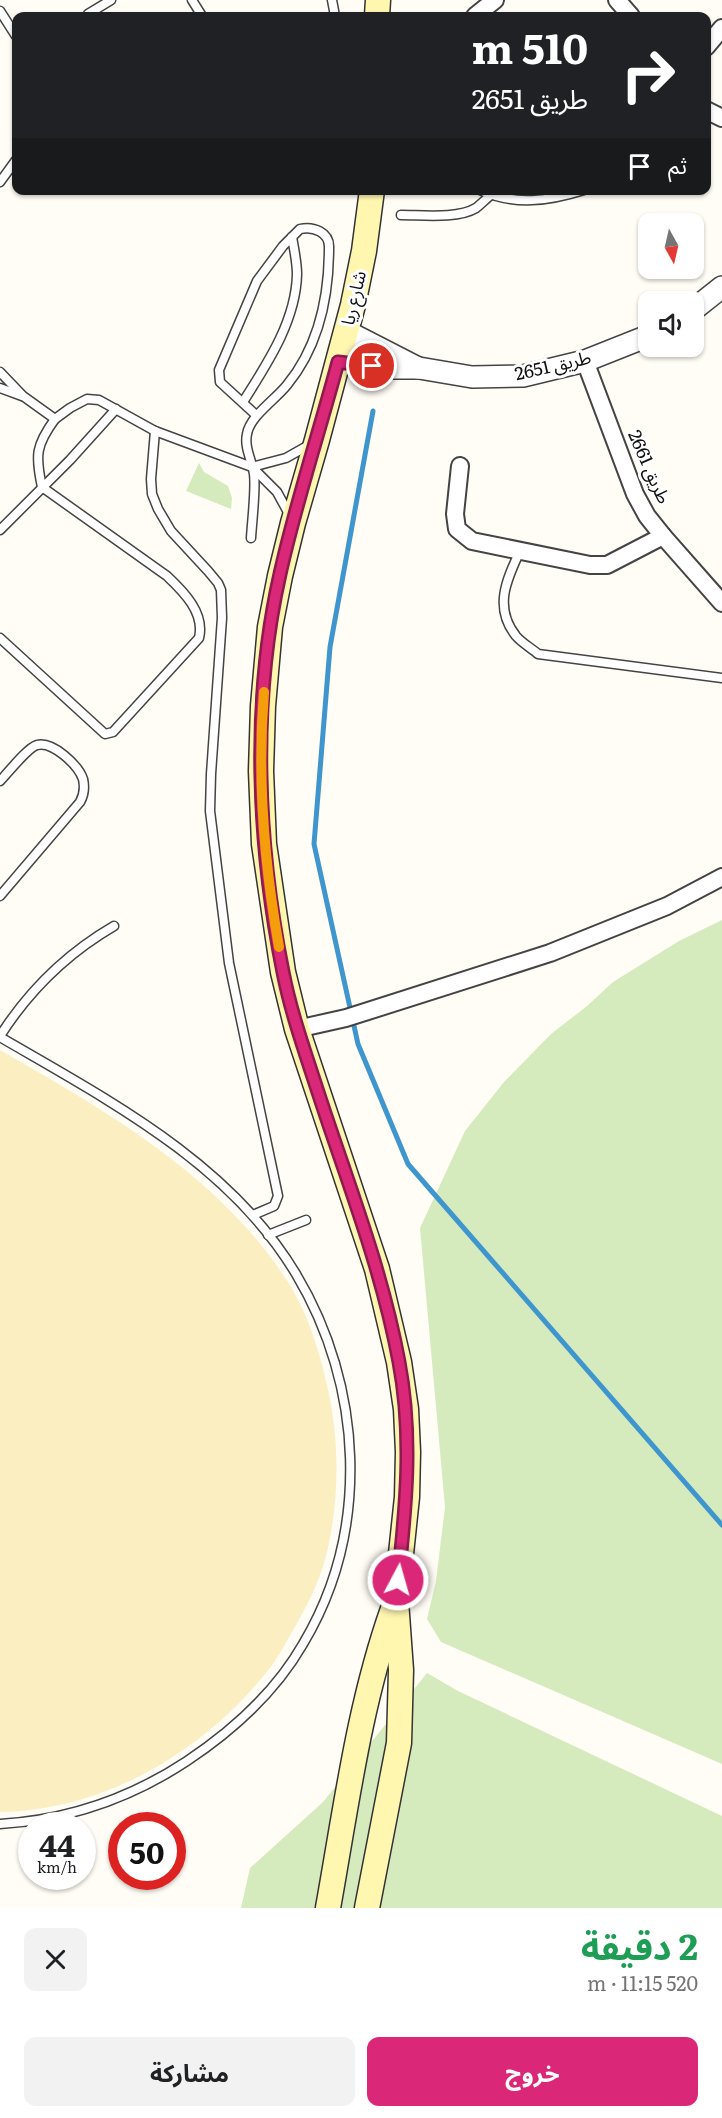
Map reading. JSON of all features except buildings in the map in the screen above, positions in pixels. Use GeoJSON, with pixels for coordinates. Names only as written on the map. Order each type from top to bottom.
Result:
{"type":"FeatureCollection","features":[{"type":"Feature","properties":{"kind":"main road","name":"شارع ريا"},"geometry":{"type":"LineString","coordinates":[[371,195],[364,251],[346,331],[293,523],[270,627],[263,706],[261,771],[264,844],[283,972],[297,1029],[377,1269],[399,1362],[406,1409],[408,1452],[407,1497],[396,1601]]}},
{"type":"Feature","properties":{"kind":"main road"},"geometry":{"type":"LineString","coordinates":[[328,1908],[366,1702],[377,1657],[396,1601]]}},
{"type":"Feature","properties":{"kind":"main road"},"geometry":{"type":"LineString","coordinates":[[367,1908],[399,1743],[401,1670],[396,1601]]}},
{"type":"Feature","properties":{"kind":"street"},"geometry":{"type":"LineString","coordinates":[[481,12],[495,0]]}},
{"type":"Feature","properties":{"kind":"street"},"geometry":{"type":"LineString","coordinates":[[617,0],[628,12]]}},
{"type":"Feature","properties":{"kind":"street"},"geometry":{"type":"LineString","coordinates":[[711,41],[722,28]]}},
{"type":"Feature","properties":{"kind":"street"},"geometry":{"type":"LineString","coordinates":[[704,301],[722,287]]}},
{"type":"Feature","properties":{"kind":"street","name":"طريق 2651"},"geometry":{"type":"LineString","coordinates":[[346,331],[419,368]]}},
{"type":"Feature","properties":{"kind":"street","name":"طريق 2651"},"geometry":{"type":"LineString","coordinates":[[338,362],[389,369],[419,368],[472,377],[523,376],[585,361],[638,340]]}},
{"type":"Feature","properties":{"kind":"street","name":"طريق 2661"},"geometry":{"type":"LineString","coordinates":[[585,361],[635,494],[647,516],[722,603]]}},
{"type":"Feature","properties":{"kind":"street"},"geometry":{"type":"LineString","coordinates":[[460,466],[455,514],[457,529],[472,541],[590,565],[607,565],[663,536]]}},
{"type":"Feature","properties":{"kind":"street"},"geometry":{"type":"LineString","coordinates":[[297,1029],[354,1016],[550,953],[667,906],[722,877]]}},
{"type":"Feature","properties":{"kind":"lane"},"geometry":{"type":"LineString","coordinates":[[91,12],[111,0]]}},
{"type":"Feature","properties":{"kind":"lane"},"geometry":{"type":"LineString","coordinates":[[0,10],[12,30]]}},
{"type":"Feature","properties":{"kind":"lane"},"geometry":{"type":"LineString","coordinates":[[0,182],[12,166]]}},
{"type":"Feature","properties":{"kind":"lane"},"geometry":{"type":"LineString","coordinates":[[401,215],[444,215],[464,212],[475,208],[491,195],[519,202],[553,200],[568,195]]}},
{"type":"Feature","properties":{"kind":"lane"},"geometry":{"type":"LineString","coordinates":[[251,538],[254,486],[246,444],[247,432],[256,415],[275,399],[299,369],[315,338],[324,303],[330,249],[328,238],[318,230],[308,227],[300,229],[257,281],[219,370],[220,382],[256,415]]}},
{"type":"Feature","properties":{"kind":"lane"},"geometry":{"type":"LineString","coordinates":[[243,402],[272,355],[292,307],[297,271],[292,237]]}},
{"type":"Feature","properties":{"kind":"lane"},"geometry":{"type":"LineString","coordinates":[[0,372],[23,396],[55,419]]}},
{"type":"Feature","properties":{"kind":"lane"},"geometry":{"type":"LineString","coordinates":[[0,388],[23,396]]}},
{"type":"Feature","properties":{"kind":"lane"},"geometry":{"type":"LineString","coordinates":[[0,638],[105,734],[113,732],[199,638],[199,624],[191,601],[180,588],[167,576],[42,487],[37,463],[41,438],[55,419],[87,399],[99,400],[155,431],[252,468],[277,492],[293,523]]}},
{"type":"Feature","properties":{"kind":"lane"},"geometry":{"type":"LineString","coordinates":[[0,530],[70,460],[116,409]]}},
{"type":"Feature","properties":{"kind":"lane"},"geometry":{"type":"LineString","coordinates":[[155,431],[151,479],[158,509],[171,531],[218,583],[220,590],[222,618],[210,811],[228,963],[278,1196],[274,1206],[253,1215]]}},
{"type":"Feature","properties":{"kind":"lane"},"geometry":{"type":"LineString","coordinates":[[252,468],[286,458],[317,440]]}},
{"type":"Feature","properties":{"kind":"lane"},"geometry":{"type":"LineString","coordinates":[[520,551],[503,592],[504,604],[516,635],[538,654],[722,678]]}},
{"type":"Feature","properties":{"kind":"lane"},"geometry":{"type":"LineString","coordinates":[[0,781],[33,746],[47,744],[55,748],[76,769],[83,781],[84,789],[80,802],[0,896]]}},
{"type":"Feature","properties":{"kind":"lane"},"geometry":{"type":"LineString","coordinates":[[0,1824],[57,1816],[108,1801],[154,1781],[197,1754],[236,1724],[272,1686],[304,1644],[318,1615],[339,1556],[351,1490],[349,1424],[343,1391],[331,1350],[315,1310],[295,1272],[253,1215],[224,1187],[166,1140],[106,1100],[0,1037],[16,1011],[48,974],[82,947],[114,926]]}},
{"type":"Feature","properties":{"kind":"lane"},"geometry":{"type":"LineString","coordinates":[[268,1235],[306,1220]]}},
{"type":"Feature","properties":{"kind":"green space"},"geometry":{"type":"Polygon","coordinates":[[[199,463],[204,472],[228,486],[232,498],[231,509],[186,491],[199,463]]]}},
{"type":"Feature","properties":{"kind":"green space"},"geometry":{"type":"Polygon","coordinates":[[[722,920],[722,1764],[441,1642],[427,1619],[436,1581],[445,1507],[420,1228],[465,1131],[504,1082],[551,1034],[613,982],[679,941],[722,920]]]}},
{"type":"Feature","properties":{"kind":"green space"},"geometry":{"type":"Polygon","coordinates":[[[427,1673],[458,1691],[722,1816],[722,1908],[241,1908],[250,1868],[323,1802],[427,1673]]]}},
{"type":"Feature","properties":{"kind":"sand"},"geometry":{"type":"Polygon","coordinates":[[[0,1050],[80,1097],[157,1148],[193,1176],[258,1242],[293,1291],[315,1341],[331,1403],[336,1447],[336,1491],[326,1556],[316,1586],[302,1614],[269,1669],[215,1726],[184,1750],[150,1771],[115,1787],[78,1800],[39,1809],[0,1812],[0,1050]]]}},
{"type":"Feature","properties":{"kind":"waterway"},"geometry":{"type":"LineString","coordinates":[[373,411],[330,647],[314,844],[358,1044],[408,1164],[722,1525]]}},
{"type":"Feature","properties":{"kind":"slow traffic"},"geometry":{"type":"LineString","coordinates":[[264,692],[261,771],[264,844],[279,947]]}},
{"type":"Feature","properties":{"kind":"route"},"geometry":{"type":"LineString","coordinates":[[372,366],[338,362],[293,523],[270,627],[263,706],[261,771],[264,844],[283,972],[297,1029],[377,1269],[399,1362],[406,1409],[408,1452],[407,1497],[398,1580]]}}]}
